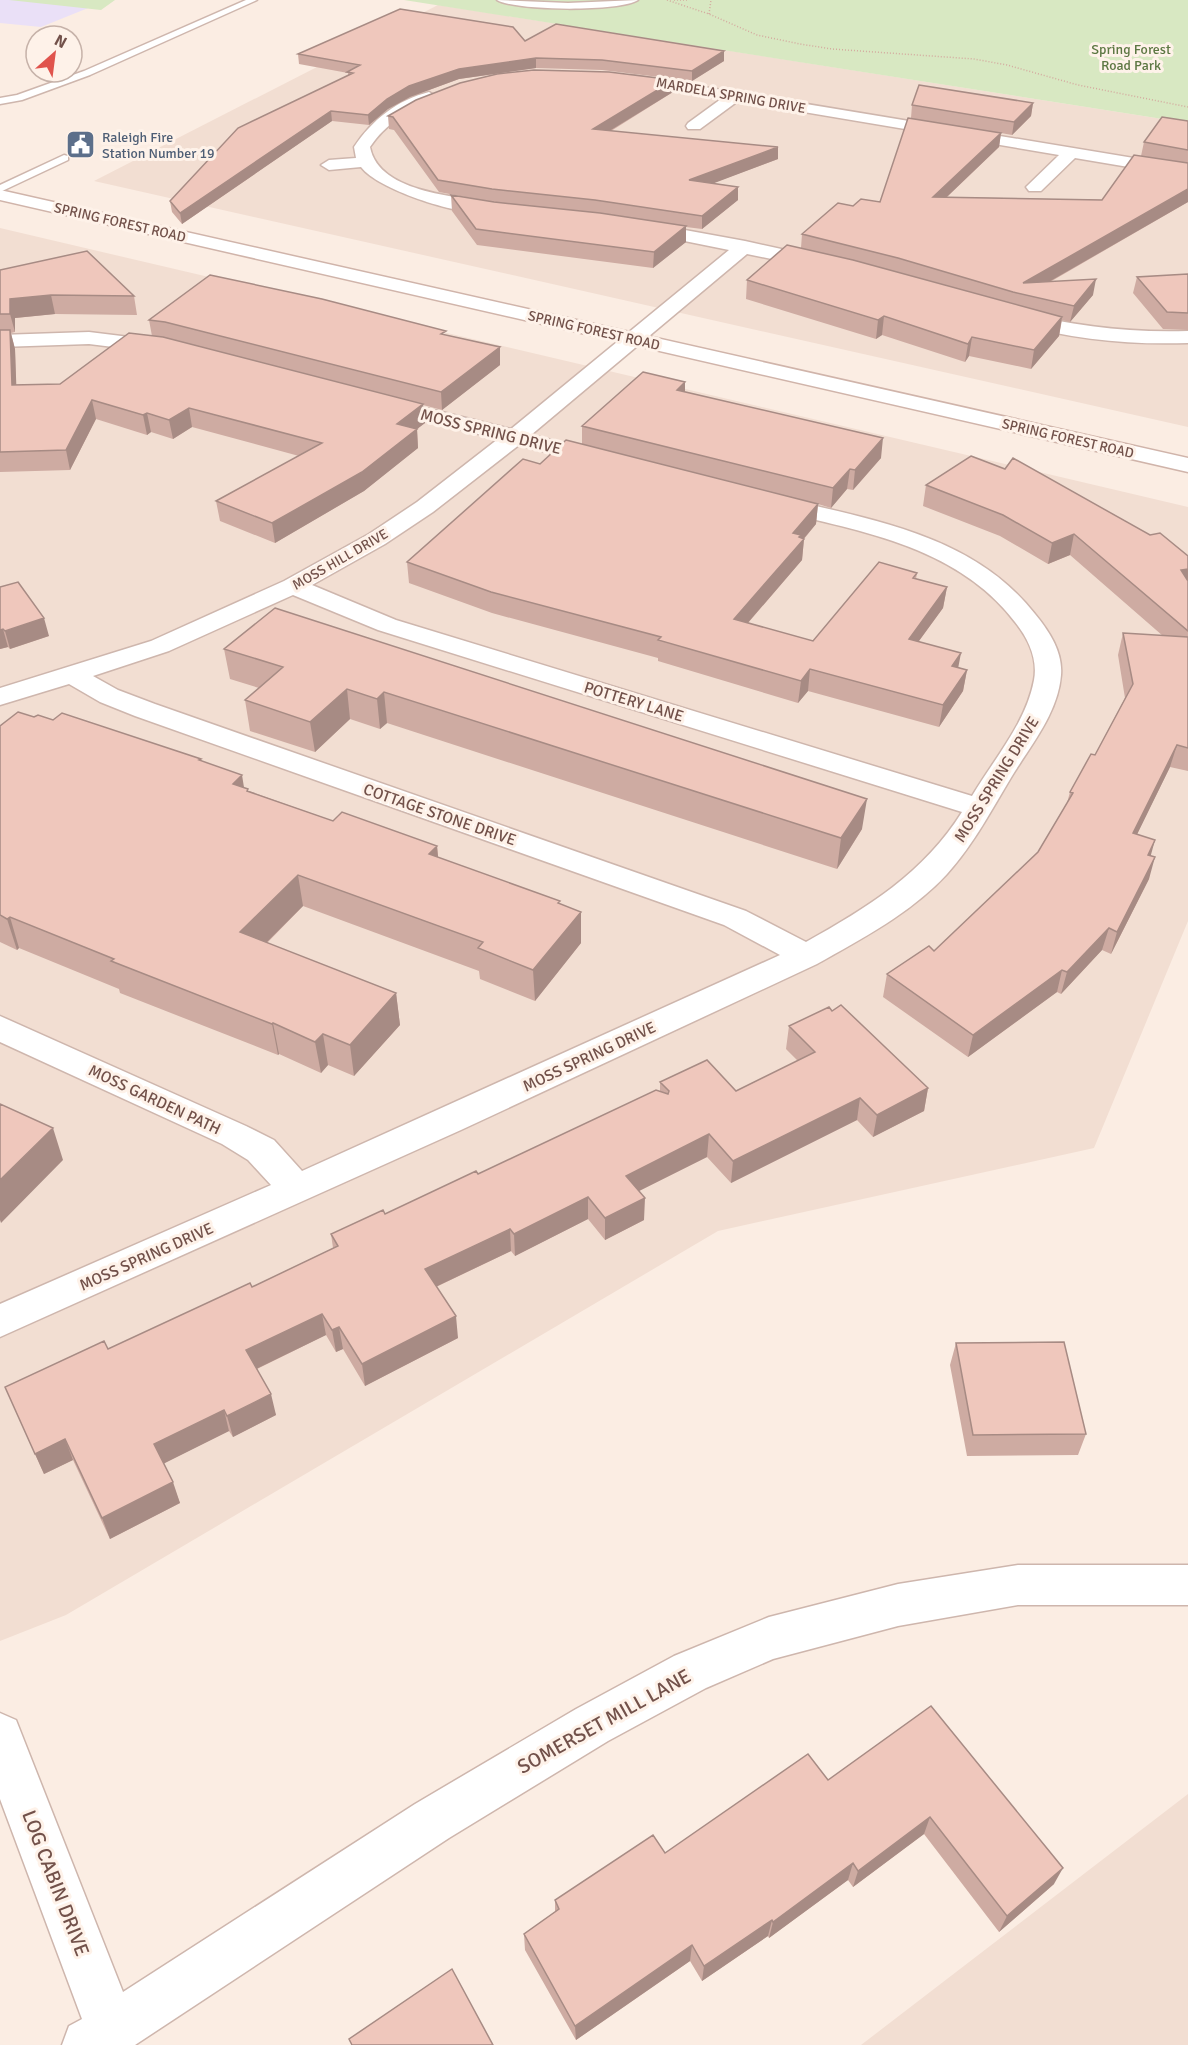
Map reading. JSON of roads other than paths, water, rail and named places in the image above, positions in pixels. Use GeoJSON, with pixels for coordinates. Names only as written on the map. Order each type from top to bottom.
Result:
{"type":"FeatureCollection","features":[{"type":"Feature","properties":{"kind":"street","name":"MARDELA SPRING DRIVE"},"geometry":{"type":"LineString","coordinates":[[617,77],[1188,172]]}},
{"type":"Feature","properties":{"kind":"street"},"geometry":{"type":"LineString","coordinates":[[444,91],[420,100],[382,121],[370,133],[362,147],[365,162],[383,178],[421,195],[462,205],[510,211]]}},
{"type":"Feature","properties":{"kind":"street"},"geometry":{"type":"LineString","coordinates":[[694,126],[735,96]]}},
{"type":"Feature","properties":{"kind":"street"},"geometry":{"type":"LineString","coordinates":[[1035,187],[1072,152]]}},
{"type":"Feature","properties":{"kind":"street"},"geometry":{"type":"LineString","coordinates":[[329,165],[365,162]]}},
{"type":"Feature","properties":{"kind":"street","name":"SPRING FOREST ROAD"},"geometry":{"type":"LineString","coordinates":[[0,195],[1188,465]]}},
{"type":"Feature","properties":{"kind":"street"},"geometry":{"type":"LineString","coordinates":[[627,225],[745,246],[835,266]]}},
{"type":"Feature","properties":{"kind":"street","name":"MOSS HILL DRIVE"},"geometry":{"type":"LineString","coordinates":[[0,697],[160,645],[294,586],[377,539],[425,507],[515,437],[745,246]]}},
{"type":"Feature","properties":{"kind":"street"},"geometry":{"type":"LineString","coordinates":[[996,312],[1030,322],[1081,332],[1134,337],[1188,337]]}},
{"type":"Feature","properties":{"kind":"street"},"geometry":{"type":"LineString","coordinates":[[0,341],[89,338],[133,342],[191,354]]}},
{"type":"Feature","properties":{"kind":"street","name":"MOSS SPRING DRIVE"},"geometry":{"type":"LineString","coordinates":[[353,395],[629,466]]}},
{"type":"Feature","properties":{"kind":"street","name":"MOSS SPRING DRIVE"},"geometry":{"type":"LineString","coordinates":[[0,1321],[297,1189],[807,956],[859,926],[910,892],[951,850],[1041,707],[1048,679],[1047,655],[1025,614],[1002,588],[980,573],[927,546],[860,525],[750,497]]}},
{"type":"Feature","properties":{"kind":"street","name":"POTTERY LANE"},"geometry":{"type":"LineString","coordinates":[[294,586],[387,625],[978,807]]}},
{"type":"Feature","properties":{"kind":"street","name":"COTTAGE STONE DRIVE"},"geometry":{"type":"LineString","coordinates":[[73,675],[109,696],[145,710],[735,918],[807,956]]}},
{"type":"Feature","properties":{"kind":"street","name":"MOSS GARDEN PATH"},"geometry":{"type":"LineString","coordinates":[[0,1028],[243,1140],[261,1150],[297,1189]]}},
{"type":"Feature","properties":{"kind":"street","name":"SOMERSET MILL LANE"},"geometry":{"type":"LineString","coordinates":[[100,2038],[432,1821],[582,1731],[690,1672],[769,1638],[898,1605],[1018,1585],[1188,1585]]}},
{"type":"Feature","properties":{"kind":"street","name":"LOG CABIN DRIVE"},"geometry":{"type":"LineString","coordinates":[[0,1736],[100,2038]]}},
{"type":"Feature","properties":{"kind":"lane"},"geometry":{"type":"LineString","coordinates":[[0,109],[19,98],[87,73],[253,0]]}},
{"type":"Feature","properties":{"kind":"lane"},"geometry":{"type":"LineString","coordinates":[[501,0],[541,6],[584,6],[634,0]]}},
{"type":"Feature","properties":{"kind":"lane"},"geometry":{"type":"LineString","coordinates":[[0,101],[19,98]]}},
{"type":"Feature","properties":{"kind":"lane"},"geometry":{"type":"LineString","coordinates":[[0,189],[64,158]]}},
{"type":"Feature","properties":{"kind":"place","name":"Raleigh Fire Station Number 19"},"geometry":{"type":"Point","coordinates":[81,145]}},
{"type":"Feature","properties":{"kind":"park label","name":"Spring Forest Road Park"},"geometry":{"type":"Point","coordinates":[1131,58]}}]}
